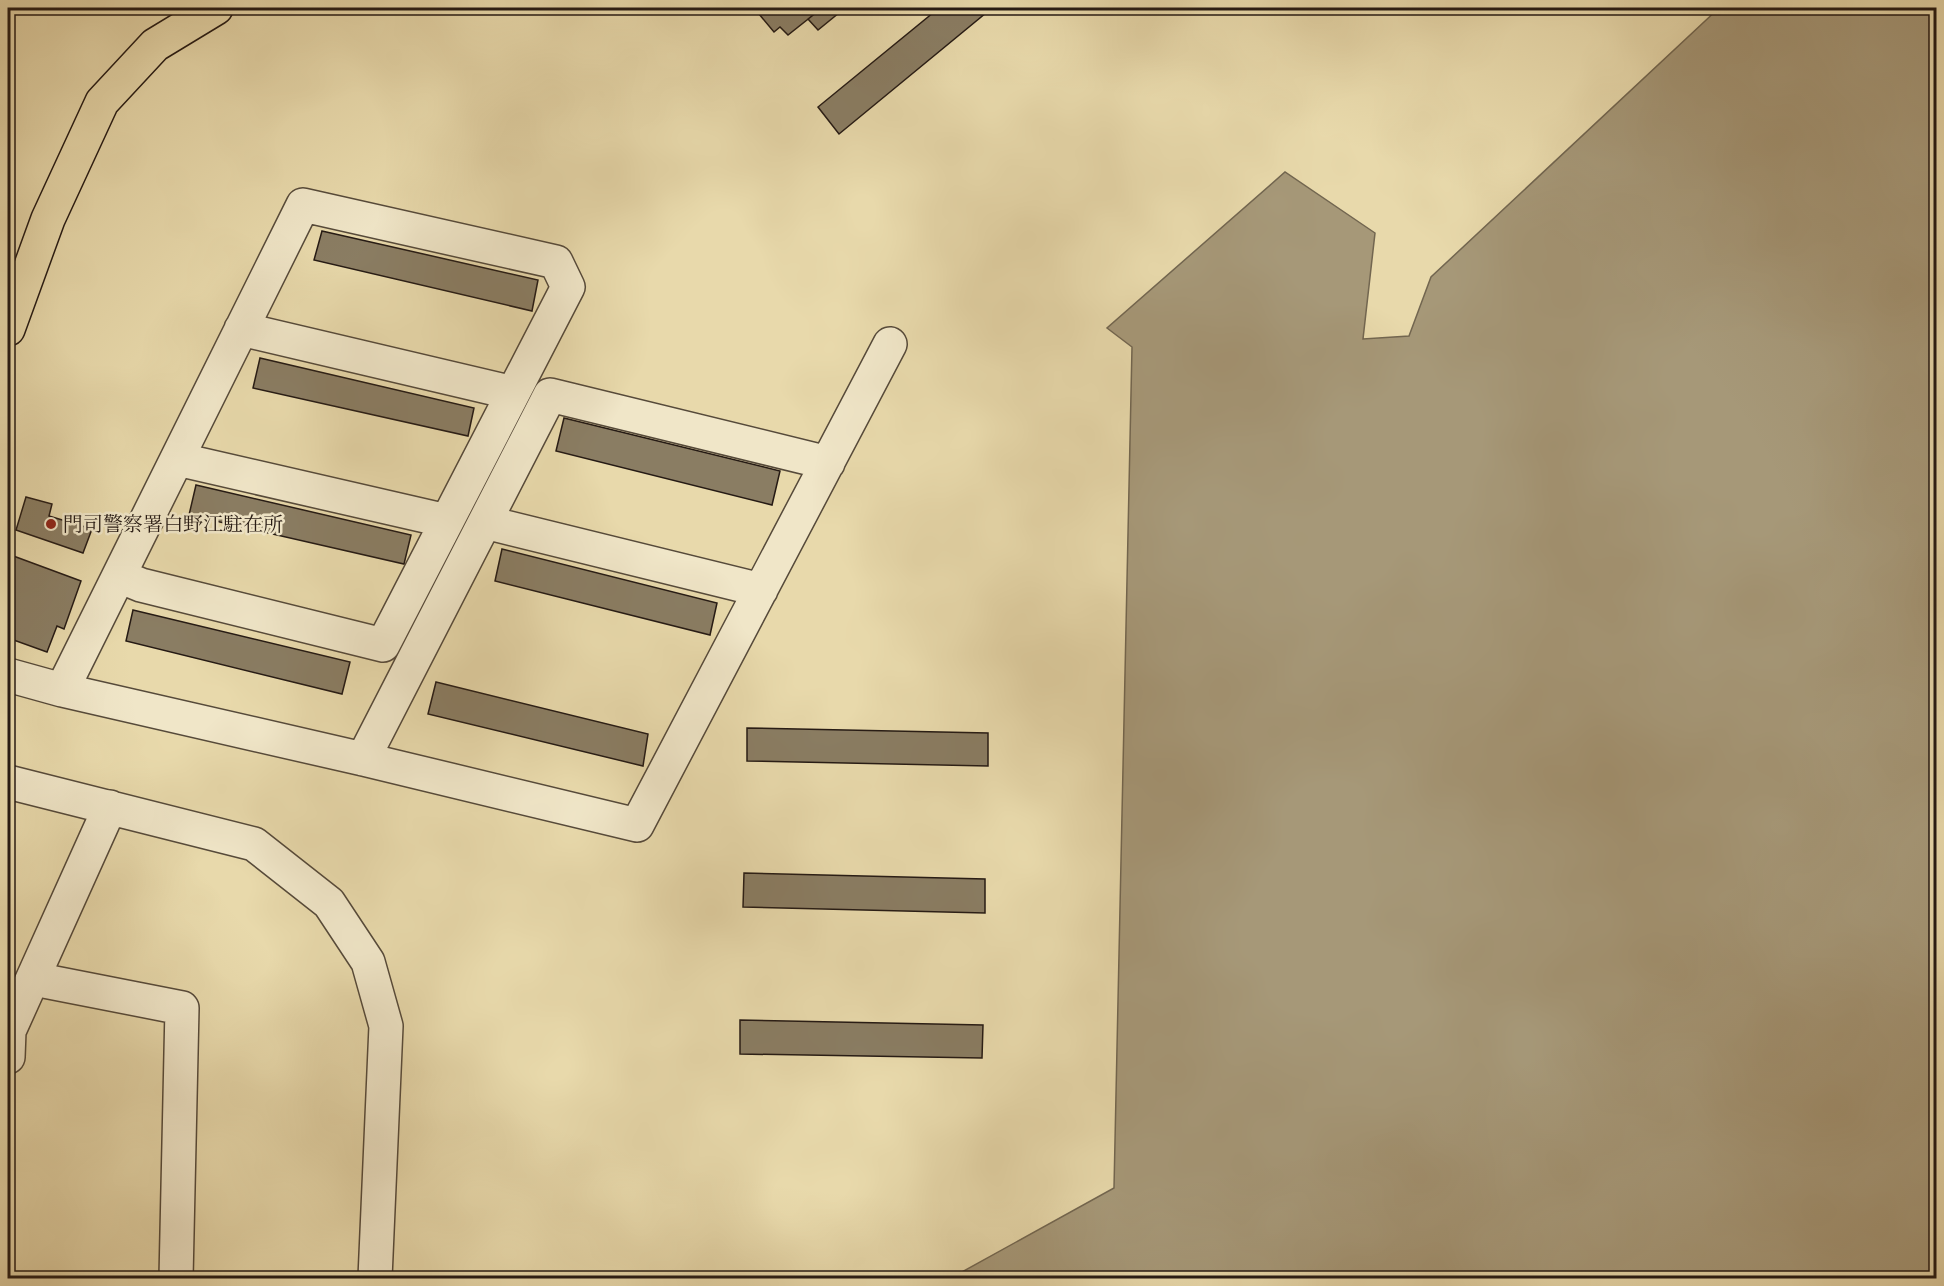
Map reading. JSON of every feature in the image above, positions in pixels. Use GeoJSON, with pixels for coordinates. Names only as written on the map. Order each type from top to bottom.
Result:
{"type":"FeatureCollection","features":[{"type":"Feature","properties":{"kind":"main road"},"geometry":{"type":"LineString","coordinates":[[8,329],[48,219],[102,102],[155,45],[216,8]]}},
{"type":"Feature","properties":{"kind":"street"},"geometry":{"type":"LineString","coordinates":[[62,690],[118,576],[303,205],[556,262],[568,286],[383,645],[141,585],[118,576]]}},
{"type":"Feature","properties":{"kind":"street"},"geometry":{"type":"LineString","coordinates":[[241,329],[513,393]]}},
{"type":"Feature","properties":{"kind":"street"},"geometry":{"type":"LineString","coordinates":[[8,675],[62,690],[638,825],[890,344]]}},
{"type":"Feature","properties":{"kind":"street"},"geometry":{"type":"LineString","coordinates":[[363,759],[550,395],[828,463]]}},
{"type":"Feature","properties":{"kind":"street"},"geometry":{"type":"LineString","coordinates":[[177,459],[447,521]]}},
{"type":"Feature","properties":{"kind":"street"},"geometry":{"type":"LineString","coordinates":[[485,522],[761,590]]}},
{"type":"Feature","properties":{"kind":"street"},"geometry":{"type":"LineString","coordinates":[[8,782],[254,844],[329,903],[368,962],[386,1026],[375,1278]]}},
{"type":"Feature","properties":{"kind":"street"},"geometry":{"type":"LineString","coordinates":[[8,1057],[9,1030],[110,807]]}},
{"type":"Feature","properties":{"kind":"street"},"geometry":{"type":"LineString","coordinates":[[34,979],[182,1008],[176,1278]]}},
{"type":"Feature","properties":{"kind":"shaded area"},"geometry":{"type":"Polygon","coordinates":[[[1719,8],[1936,8],[1936,1278],[951,1278],[1114,1188],[1132,347],[1107,328],[1285,172],[1375,233],[1363,339],[1409,336],[1431,277],[1719,8]]]}},
{"type":"Feature","properties":{"kind":"building"},"geometry":{"type":"Polygon","coordinates":[[[754,8],[822,8],[788,35],[780,27],[774,32],[754,8]]]}},
{"type":"Feature","properties":{"kind":"building"},"geometry":{"type":"Polygon","coordinates":[[[822,8],[845,8],[818,30],[808,19],[822,8]]]}},
{"type":"Feature","properties":{"kind":"building"},"geometry":{"type":"Polygon","coordinates":[[[939,8],[992,8],[839,134],[818,107],[939,8]]]}},
{"type":"Feature","properties":{"kind":"building"},"geometry":{"type":"Polygon","coordinates":[[[322,231],[538,280],[532,311],[314,260],[322,231]]]}},
{"type":"Feature","properties":{"kind":"building"},"geometry":{"type":"Polygon","coordinates":[[[260,358],[474,408],[468,436],[253,388],[260,358]]]}},
{"type":"Feature","properties":{"kind":"building"},"geometry":{"type":"Polygon","coordinates":[[[564,418],[780,471],[772,505],[556,451],[564,418]]]}},
{"type":"Feature","properties":{"kind":"building"},"geometry":{"type":"Polygon","coordinates":[[[196,485],[411,535],[404,564],[189,515],[196,485]]]}},
{"type":"Feature","properties":{"kind":"building"},"geometry":{"type":"Polygon","coordinates":[[[26,497],[52,504],[49,516],[92,529],[83,553],[16,530],[26,497]]]}},
{"type":"Feature","properties":{"kind":"building"},"geometry":{"type":"Polygon","coordinates":[[[502,549],[717,603],[710,635],[495,581],[502,549]]]}},
{"type":"Feature","properties":{"kind":"building"},"geometry":{"type":"Polygon","coordinates":[[[8,554],[81,581],[64,629],[57,626],[47,652],[8,638],[8,554]]]}},
{"type":"Feature","properties":{"kind":"building"},"geometry":{"type":"Polygon","coordinates":[[[133,610],[350,662],[342,694],[126,641],[133,610]]]}},
{"type":"Feature","properties":{"kind":"building"},"geometry":{"type":"Polygon","coordinates":[[[436,682],[648,734],[643,766],[428,714],[436,682]]]}},
{"type":"Feature","properties":{"kind":"building"},"geometry":{"type":"Polygon","coordinates":[[[747,728],[988,733],[988,766],[747,761],[747,728]]]}},
{"type":"Feature","properties":{"kind":"building"},"geometry":{"type":"Polygon","coordinates":[[[744,873],[985,879],[985,913],[743,907],[744,873]]]}},
{"type":"Feature","properties":{"kind":"building"},"geometry":{"type":"Polygon","coordinates":[[[740,1020],[983,1025],[982,1058],[740,1054],[740,1020]]]}},
{"type":"Feature","properties":{"kind":"place","name":"門司警察署白野江駐在所"},"geometry":{"type":"Point","coordinates":[51,524]}}]}
